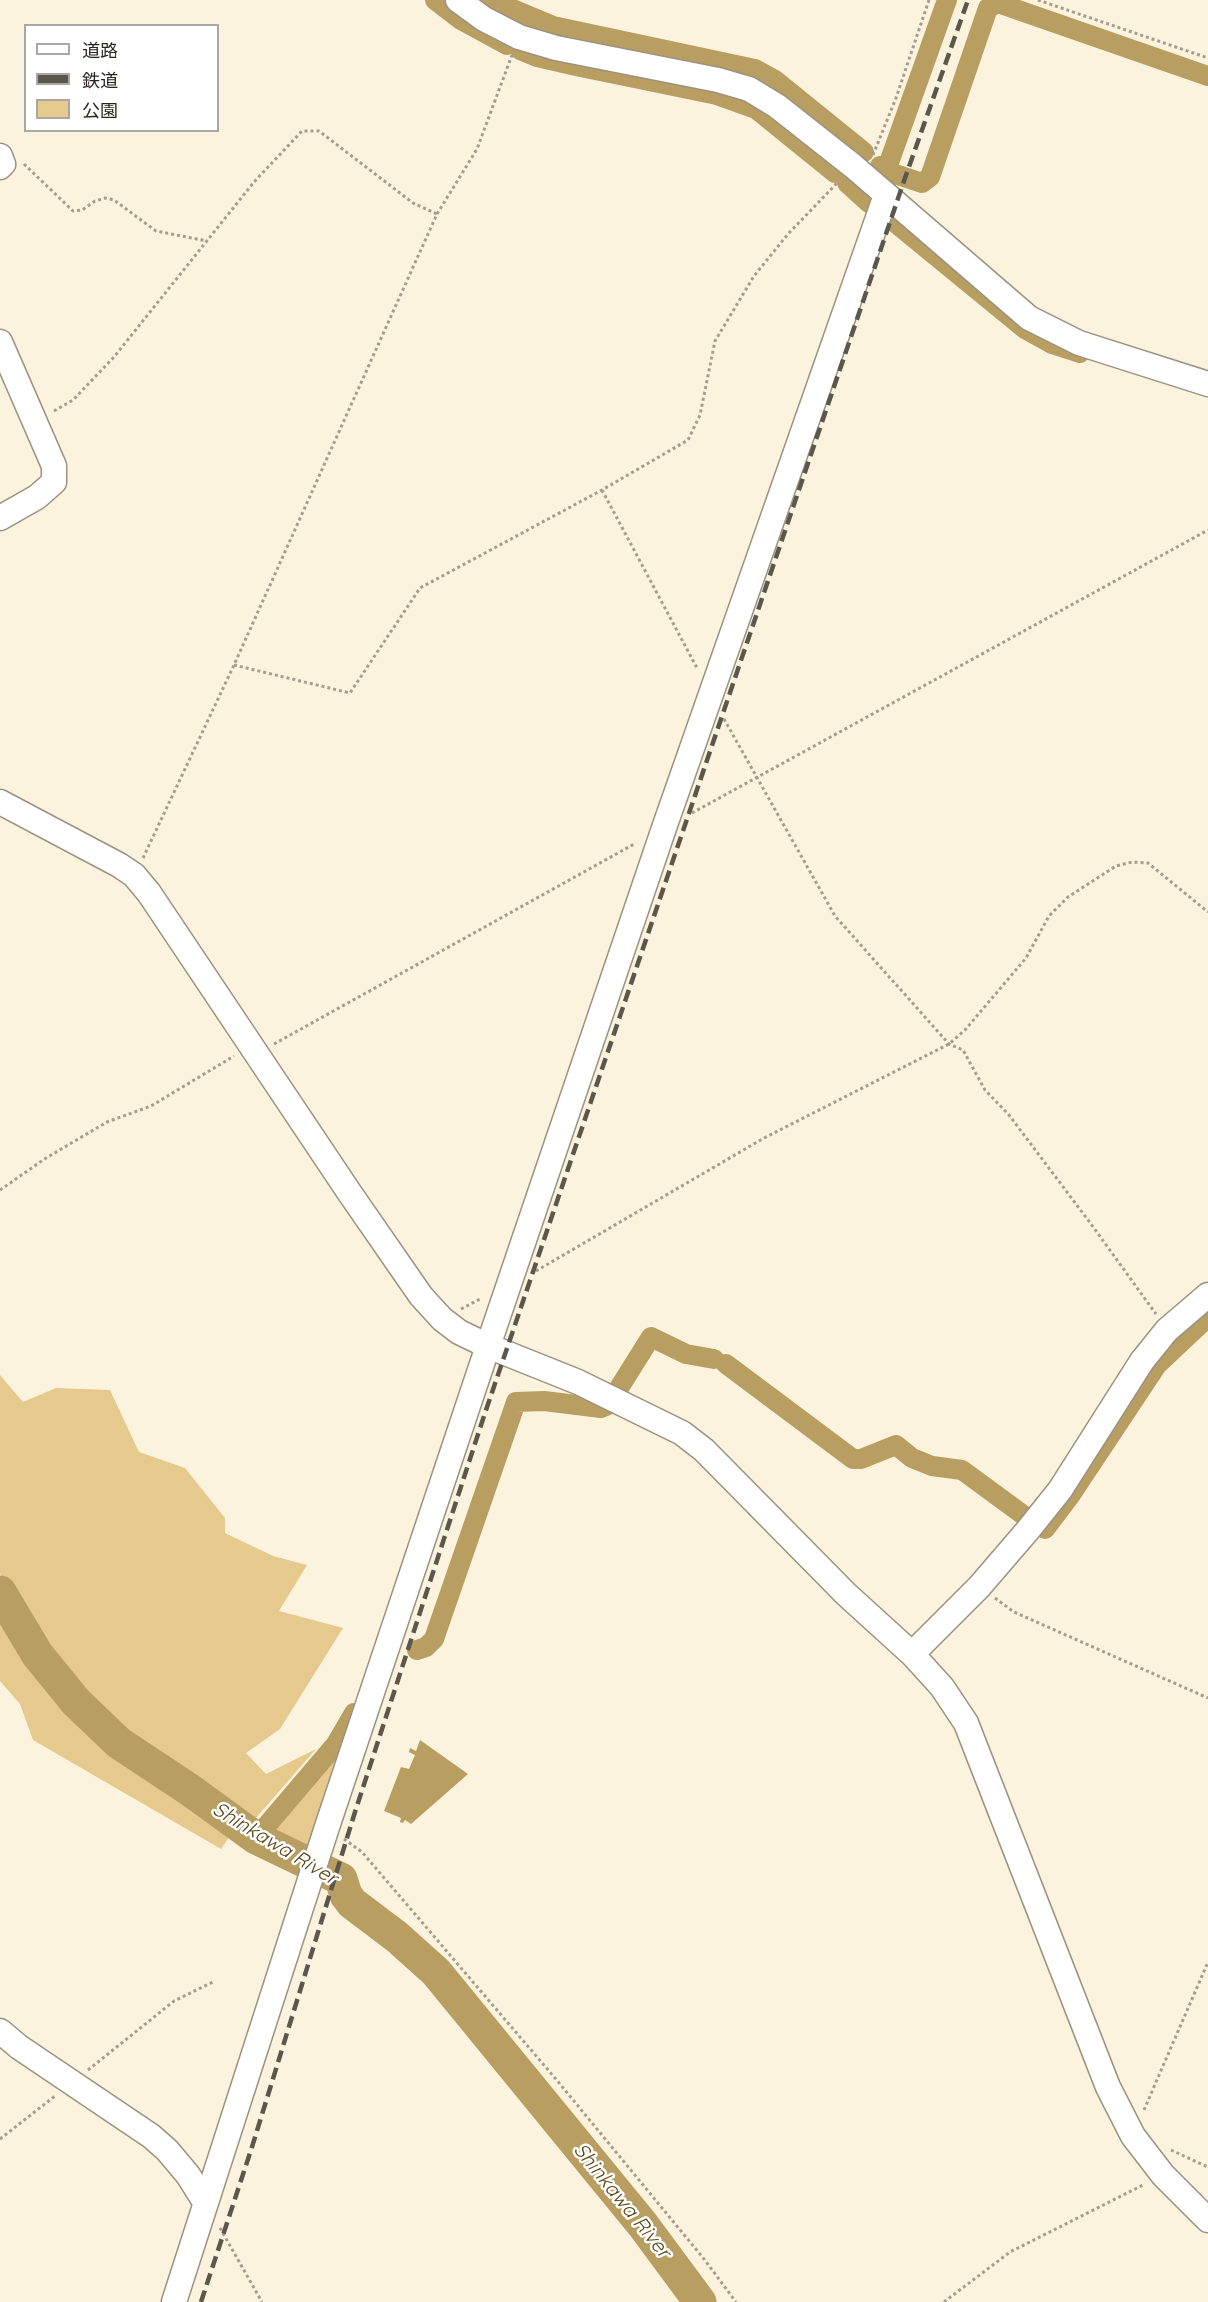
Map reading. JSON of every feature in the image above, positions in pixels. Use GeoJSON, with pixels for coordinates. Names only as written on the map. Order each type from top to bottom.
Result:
{"type":"FeatureCollection","features":[{"type":"Feature","properties":{"kind":"street"},"geometry":{"type":"LineString","coordinates":[[458,0],[484,19],[519,37],[556,48],[718,80],[749,89],[777,106],[859,171],[1029,318],[1079,343],[1208,384]]}},
{"type":"Feature","properties":{"kind":"street"},"geometry":{"type":"LineString","coordinates":[[174,2302],[310,1879],[508,1284],[664,828],[886,195]]}},
{"type":"Feature","properties":{"kind":"street"},"geometry":{"type":"LineString","coordinates":[[0,342],[54,466],[54,482],[38,498],[0,518]]}},
{"type":"Feature","properties":{"kind":"street"},"geometry":{"type":"LineString","coordinates":[[0,802],[134,875],[149,893],[408,1277],[442,1319],[459,1332],[488,1346],[578,1382],[682,1433],[704,1450],[846,1594],[912,1654],[942,1687],[966,1723],[1108,2087],[1132,2136],[1163,2175],[1208,2220]]}},
{"type":"Feature","properties":{"kind":"street"},"geometry":{"type":"LineString","coordinates":[[912,1654],[979,1587],[1060,1490],[1142,1361],[1167,1330],[1208,1295]]}},
{"type":"Feature","properties":{"kind":"street"},"geometry":{"type":"LineString","coordinates":[[0,2031],[19,2047],[152,2136],[188,2175],[205,2202]]}},
{"type":"Feature","properties":{"kind":"path"},"geometry":{"type":"LineString","coordinates":[[234,665],[350,693],[420,588],[602,490],[688,440],[700,415],[715,341],[754,276],[788,234],[859,171],[896,98],[929,0]]}},
{"type":"Feature","properties":{"kind":"path"},"geometry":{"type":"LineString","coordinates":[[1038,0],[1208,58]]}},
{"type":"Feature","properties":{"kind":"path"},"geometry":{"type":"LineString","coordinates":[[134,875],[234,665],[437,214],[477,149],[519,37]]}},
{"type":"Feature","properties":{"kind":"path"},"geometry":{"type":"LineString","coordinates":[[35,422],[73,400],[114,357],[254,182],[302,131],[319,130],[413,203],[437,214]]}},
{"type":"Feature","properties":{"kind":"path"},"geometry":{"type":"LineString","coordinates":[[1,162],[25,164],[73,211],[82,210],[105,198],[114,201],[156,231],[207,241]]}},
{"type":"Feature","properties":{"kind":"path"},"geometry":{"type":"LineString","coordinates":[[602,490],[711,694],[835,916],[949,1044],[963,1050],[985,1090],[1009,1115],[1167,1330]]}},
{"type":"Feature","properties":{"kind":"path"},"geometry":{"type":"LineString","coordinates":[[0,1190],[46,1158],[107,1122],[151,1106],[1208,531]]}},
{"type":"Feature","properties":{"kind":"path"},"geometry":{"type":"LineString","coordinates":[[442,1319],[547,1266],[764,1138],[949,1044],[965,1030],[1026,958],[1049,916],[1068,897],[1116,866],[1132,862],[1148,863],[1208,912]]}},
{"type":"Feature","properties":{"kind":"path"},"geometry":{"type":"LineString","coordinates":[[979,1587],[1014,1612],[1208,1698]]}},
{"type":"Feature","properties":{"kind":"path"},"geometry":{"type":"LineString","coordinates":[[324,1838],[362,1852],[370,1861],[570,2096],[704,2259],[736,2302]]}},
{"type":"Feature","properties":{"kind":"path"},"geometry":{"type":"LineString","coordinates":[[1132,2136],[1208,1962]]}},
{"type":"Feature","properties":{"kind":"path"},"geometry":{"type":"LineString","coordinates":[[0,2139],[174,2001],[215,1981]]}},
{"type":"Feature","properties":{"kind":"path"},"geometry":{"type":"LineString","coordinates":[[944,2302],[1010,2252],[1163,2175]]}},
{"type":"Feature","properties":{"kind":"path"},"geometry":{"type":"LineString","coordinates":[[205,2202],[262,2302]]}},
{"type":"Feature","properties":{"kind":"green space"},"geometry":{"type":"Polygon","coordinates":[[[0,1375],[23,1402],[56,1388],[110,1390],[139,1452],[185,1468],[225,1518],[225,1533],[273,1556],[307,1565],[279,1611],[343,1628],[280,1729],[246,1753],[266,1774],[316,1749],[255,1819],[193,1780],[118,1723],[77,1683],[0,1574],[0,1375]]]}},
{"type":"Feature","properties":{"kind":"green space"},"geometry":{"type":"Polygon","coordinates":[[[0,1608],[78,1717],[131,1761],[234,1830],[221,1849],[33,1740],[20,1704],[0,1681],[0,1608]]]}},
{"type":"Feature","properties":{"kind":"green space"},"geometry":{"type":"Polygon","coordinates":[[[347,1745],[306,1851],[271,1833],[347,1745]]]}},
{"type":"Feature","properties":{"kind":"shaded area"},"geometry":{"type":"Polygon","coordinates":[[[420,1740],[468,1774],[411,1824],[405,1820],[403,1823],[400,1822],[401,1818],[384,1811],[401,1767],[409,1769],[415,1755],[409,1752],[410,1748],[416,1751],[420,1740]]]}},
{"type":"Feature","properties":{"kind":"waterway"},"geometry":{"type":"LineString","coordinates":[[435,0],[461,20],[507,45]]}},
{"type":"Feature","properties":{"kind":"waterway"},"geometry":{"type":"LineString","coordinates":[[491,0],[553,26],[755,69],[775,80],[864,152]]}},
{"type":"Feature","properties":{"kind":"waterway"},"geometry":{"type":"LineString","coordinates":[[886,171],[947,0]]}},
{"type":"Feature","properties":{"kind":"waterway"},"geometry":{"type":"LineString","coordinates":[[880,166],[886,171],[922,183],[930,177],[988,8],[998,3],[1208,76]]}},
{"type":"Feature","properties":{"kind":"waterway"},"geometry":{"type":"LineString","coordinates":[[520,50],[537,57],[576,66],[717,95],[756,109],[835,173]]}},
{"type":"Feature","properties":{"kind":"waterway"},"geometry":{"type":"LineString","coordinates":[[847,183],[869,203]]}},
{"type":"Feature","properties":{"kind":"waterway"},"geometry":{"type":"LineString","coordinates":[[887,216],[1025,329],[1052,344],[1080,353]]}},
{"type":"Feature","properties":{"kind":"waterway"},"geometry":{"type":"LineString","coordinates":[[1043,1527],[1045,1529],[1070,1496],[1157,1365],[1208,1317]]}},
{"type":"Feature","properties":{"kind":"waterway"},"geometry":{"type":"LineString","coordinates":[[619,1388],[651,1337],[686,1354],[714,1359]]}},
{"type":"Feature","properties":{"kind":"waterway"},"geometry":{"type":"LineString","coordinates":[[726,1364],[853,1459],[861,1459],[896,1445],[912,1458],[932,1466],[962,1470],[1026,1517]]}},
{"type":"Feature","properties":{"kind":"waterway"},"geometry":{"type":"LineString","coordinates":[[417,1650],[426,1647],[434,1639],[516,1402],[544,1401],[601,1408],[608,1405]]}},
{"type":"Feature","properties":{"kind":"waterway","name":"Shinkawa River"},"geometry":{"type":"LineString","coordinates":[[0,1592],[37,1654],[76,1702],[119,1743],[190,1790],[256,1838],[341,1879],[346,1895],[352,1903],[397,1937],[436,1972],[643,2225],[700,2302]]}},
{"type":"Feature","properties":{"kind":"waterway"},"geometry":{"type":"LineString","coordinates":[[256,1838],[336,1744],[354,1713]]}},
{"type":"Feature","properties":{"kind":"railway"},"geometry":{"type":"LineString","coordinates":[[201,2302],[252,2147],[355,1812],[484,1416],[905,178],[968,0]]}}]}
